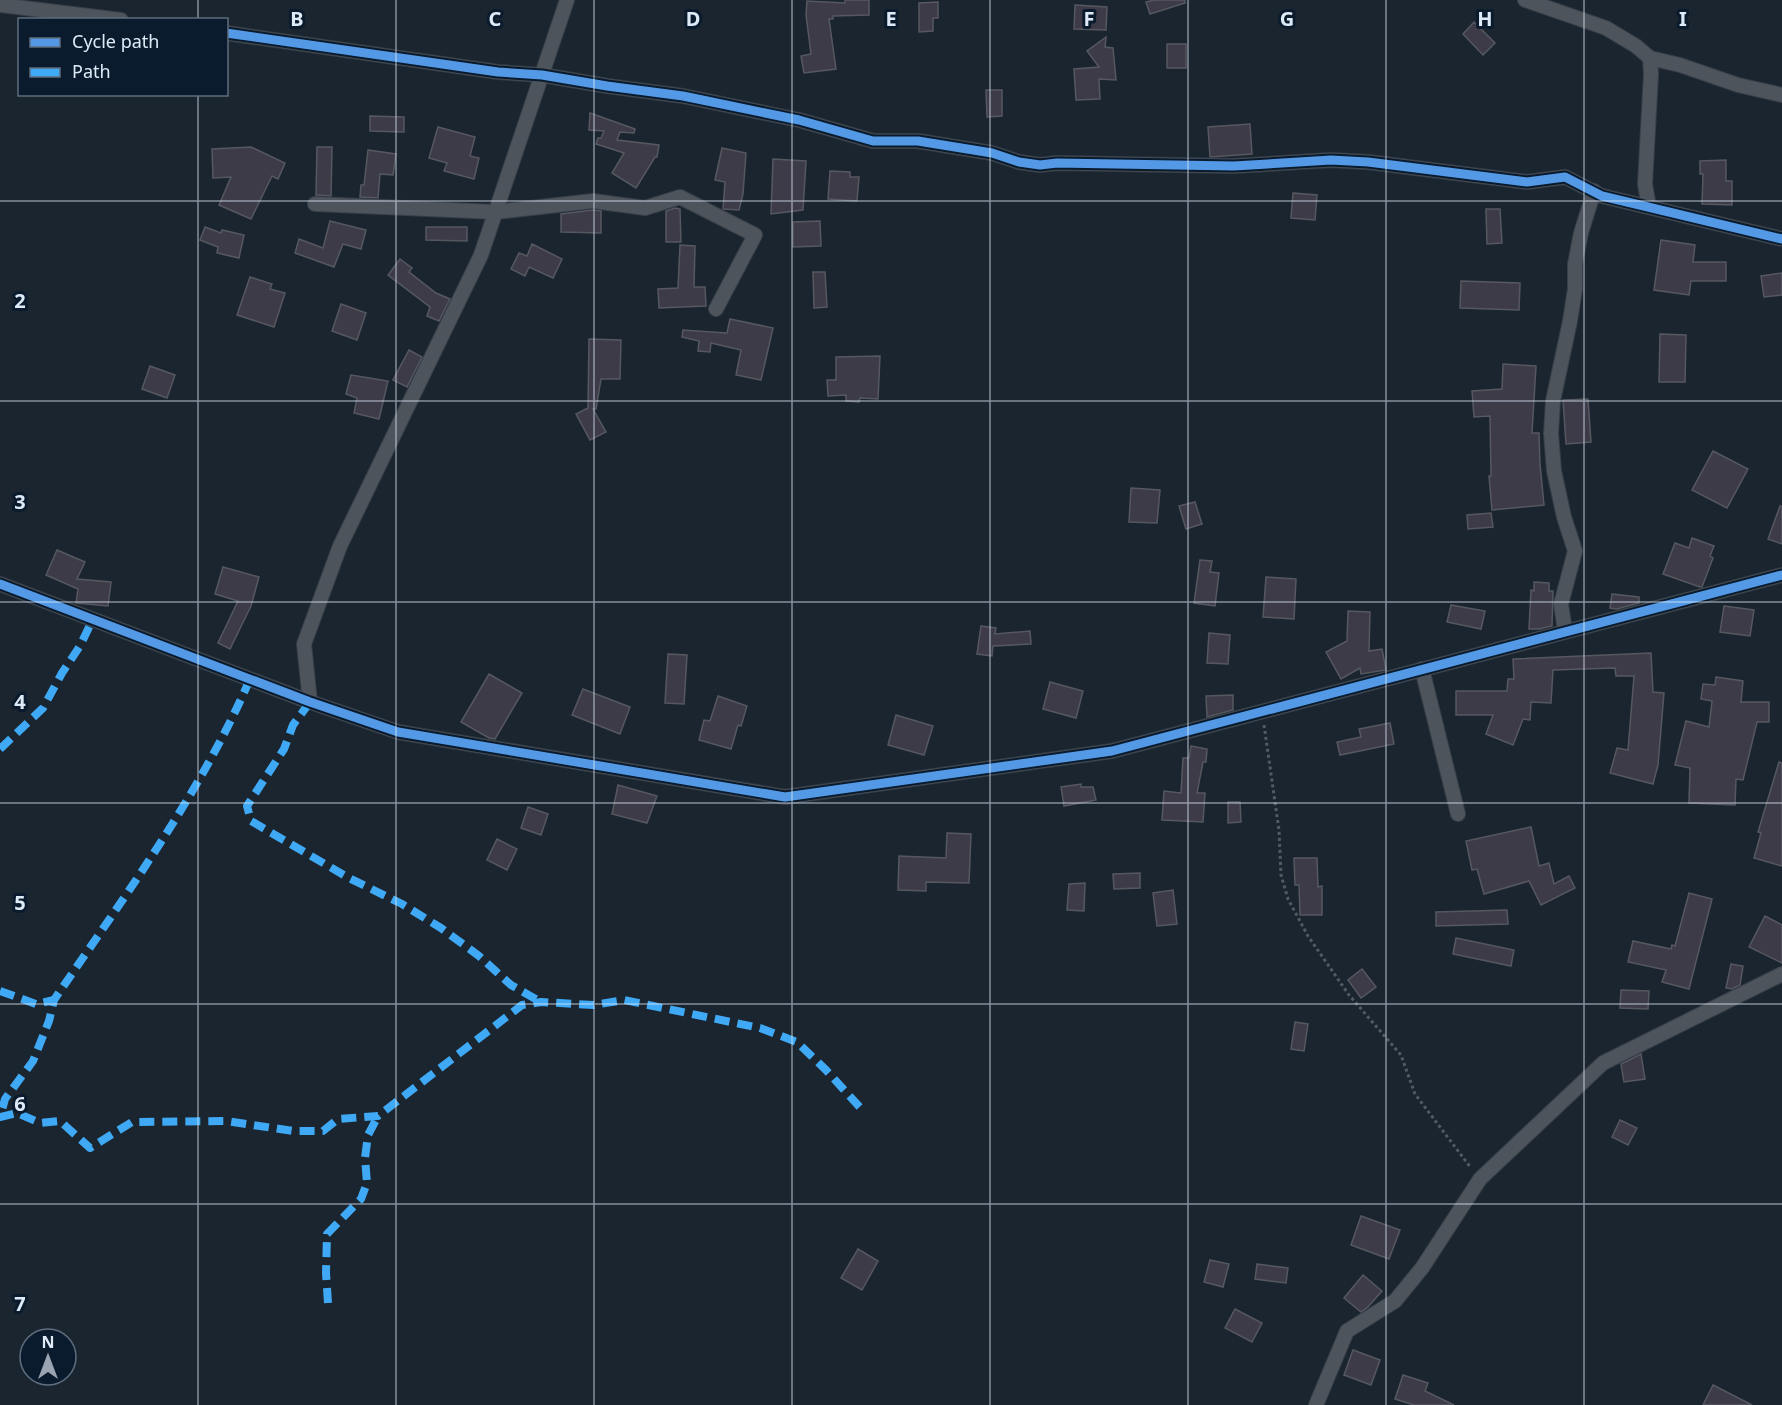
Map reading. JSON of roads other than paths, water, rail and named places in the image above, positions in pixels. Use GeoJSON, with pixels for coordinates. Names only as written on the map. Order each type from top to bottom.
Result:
{"type":"FeatureCollection","features":[{"type":"Feature","properties":{"kind":"street"},"geometry":{"type":"LineString","coordinates":[[310,702],[304,645],[340,546],[481,255],[567,0]]}},
{"type":"Feature","properties":{"kind":"street"},"geometry":{"type":"LineString","coordinates":[[1525,0],[1606,28],[1636,46],[1650,58],[1738,85],[1782,94]]}},
{"type":"Feature","properties":{"kind":"street"},"geometry":{"type":"LineString","coordinates":[[0,5],[105,18]]}},
{"type":"Feature","properties":{"kind":"street"},"geometry":{"type":"LineString","coordinates":[[228,33],[683,96],[799,120],[873,141],[918,141],[992,153],[1019,162],[1040,165],[1057,163],[1234,166],[1331,160],[1527,182],[1565,177],[1602,196],[1782,239]]}},
{"type":"Feature","properties":{"kind":"street"},"geometry":{"type":"LineString","coordinates":[[1649,207],[1645,184],[1652,74],[1650,58]]}},
{"type":"Feature","properties":{"kind":"street"},"geometry":{"type":"LineString","coordinates":[[1565,632],[1561,604],[1575,551],[1564,517],[1554,471],[1551,434],[1553,401],[1570,321],[1575,289],[1575,264],[1581,233],[1594,191]]}},
{"type":"Feature","properties":{"kind":"street"},"geometry":{"type":"LineString","coordinates":[[315,204],[496,212],[593,201],[645,208],[680,197],[755,234],[717,309]]}},
{"type":"Feature","properties":{"kind":"street"},"geometry":{"type":"LineString","coordinates":[[0,584],[310,702],[398,732],[785,797],[1112,751],[1782,575]]}},
{"type":"Feature","properties":{"kind":"street"},"geometry":{"type":"LineString","coordinates":[[1422,669],[1458,814]]}},
{"type":"Feature","properties":{"kind":"street"},"geometry":{"type":"LineString","coordinates":[[1316,1405],[1347,1330],[1395,1300],[1422,1268],[1480,1179],[1603,1063],[1782,974]]}}]}
